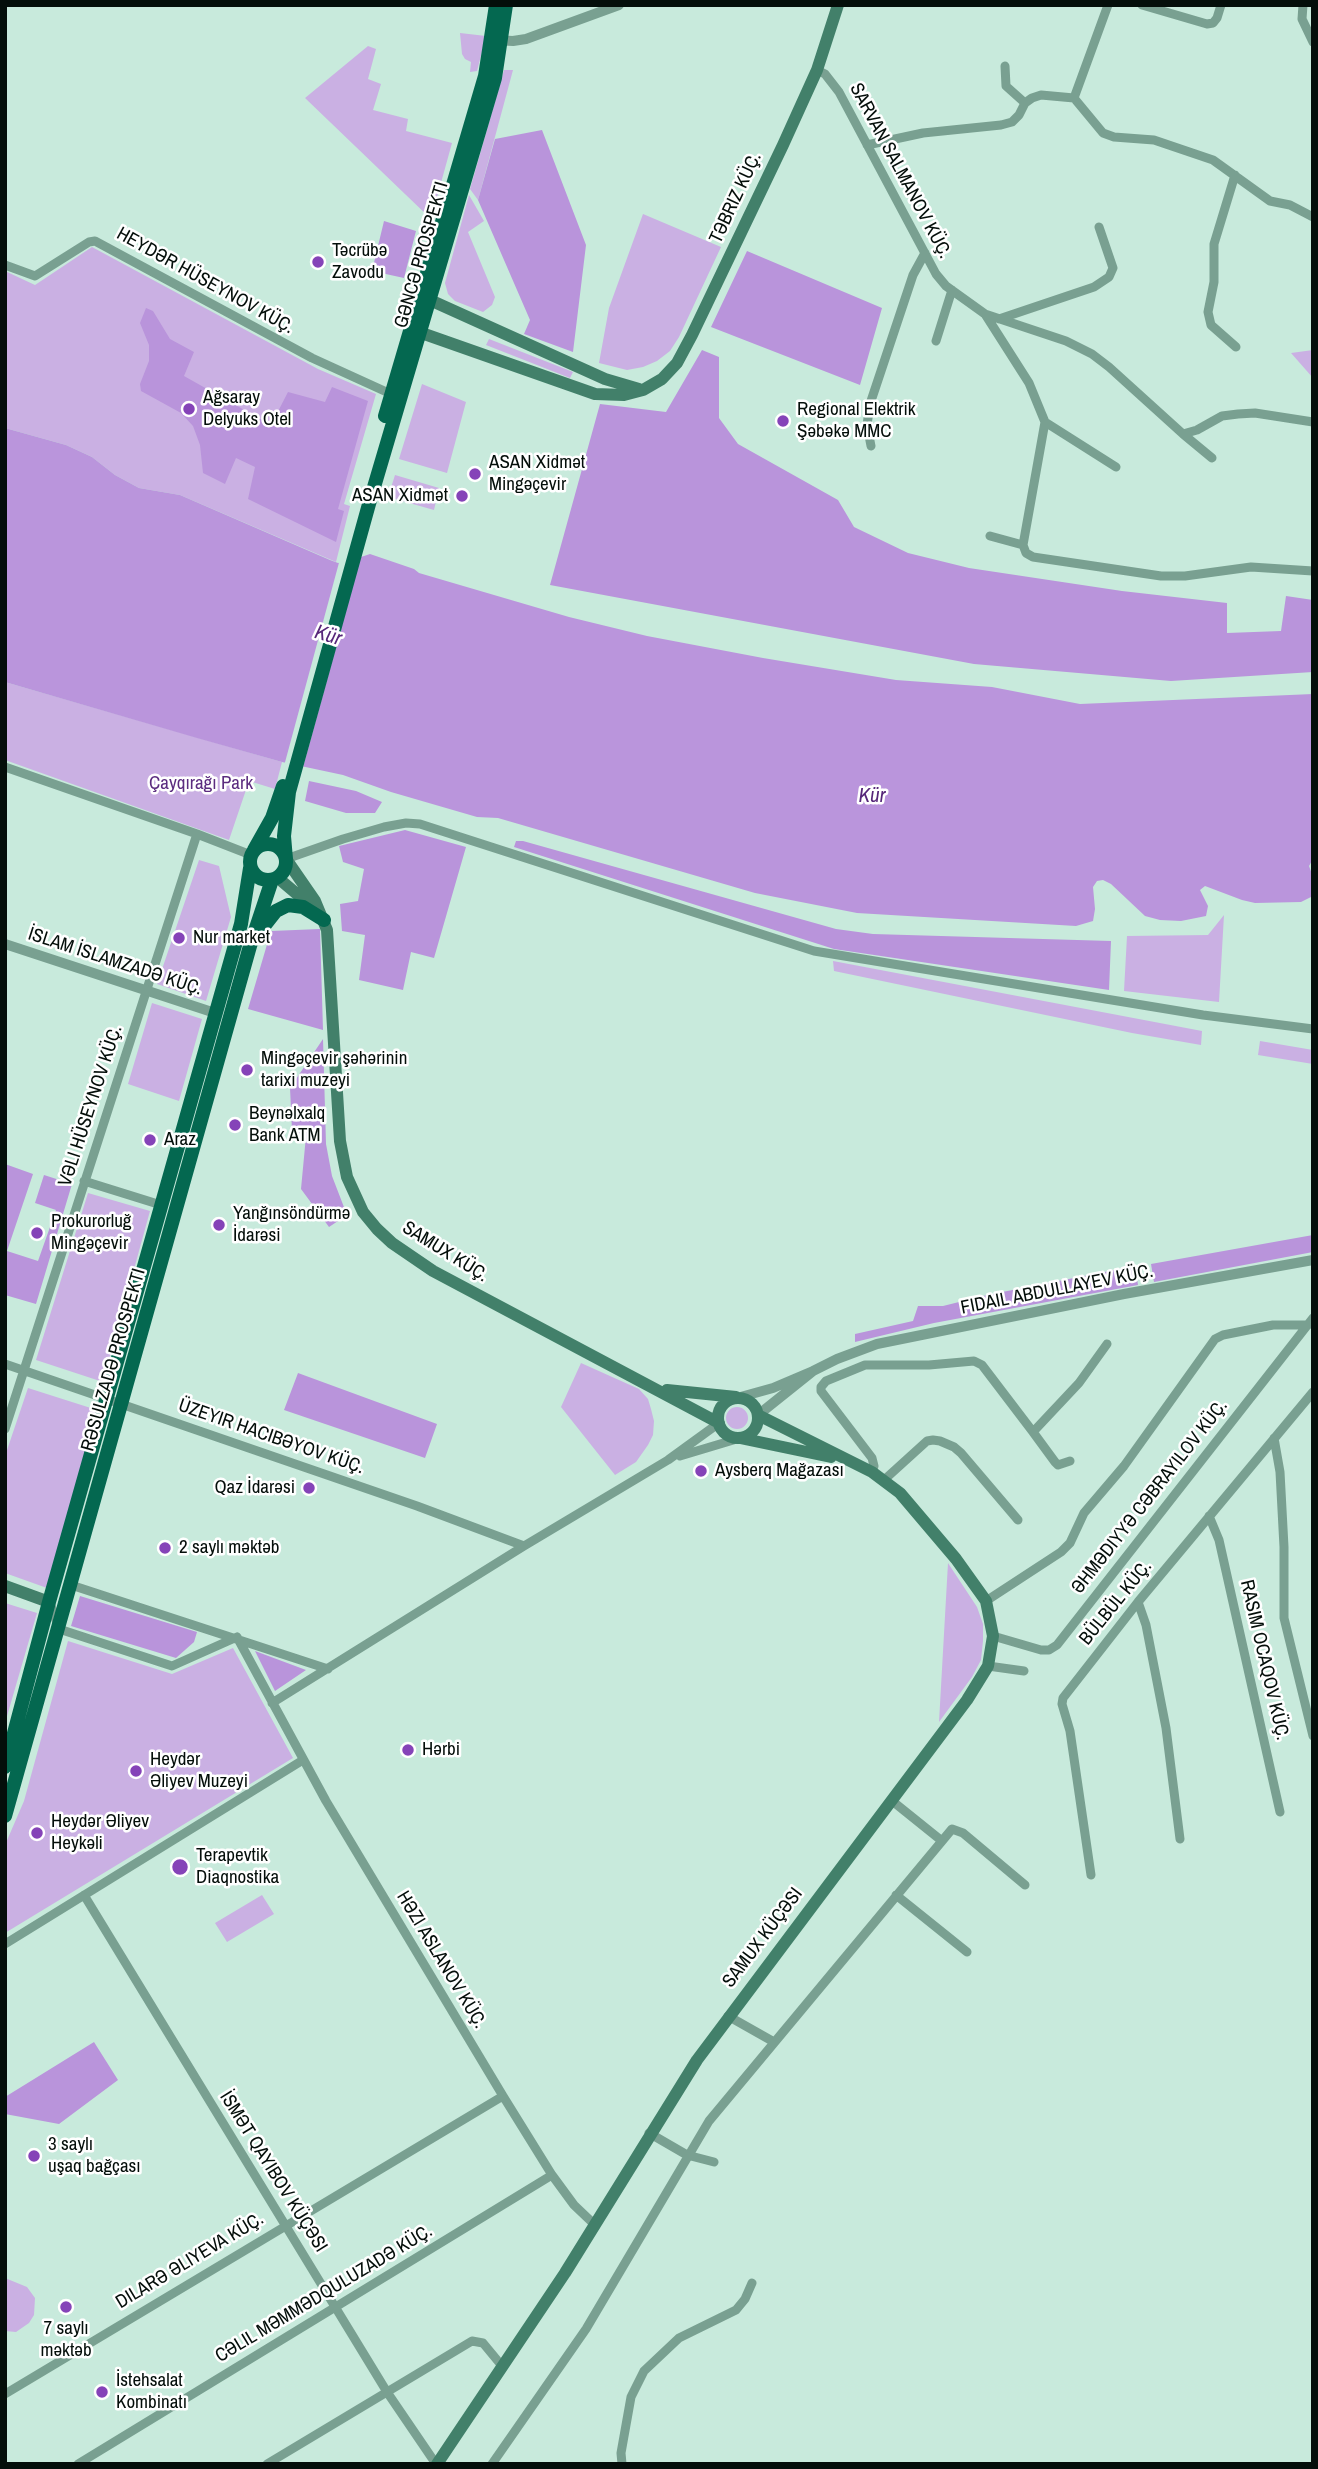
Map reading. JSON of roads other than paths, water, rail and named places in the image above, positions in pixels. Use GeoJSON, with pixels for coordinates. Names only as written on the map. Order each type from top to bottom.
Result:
{"type":"FeatureCollection","features":[{"type":"Feature","properties":{"kind":"main road","name":"GƏNCƏ PROSPEKTI"},"geometry":{"type":"LineString","coordinates":[[496,5],[496,40]]}},
{"type":"Feature","properties":{"kind":"main road","name":"GƏNCƏ PROSPEKTI"},"geometry":{"type":"LineString","coordinates":[[362,513],[506,5]]}},
{"type":"Feature","properties":{"kind":"main road","name":"TƏBRIZ KÜÇ."},"geometry":{"type":"LineString","coordinates":[[643,390],[662,379],[677,363],[817,70],[838,5]]}},
{"type":"Feature","properties":{"kind":"main road"},"geometry":{"type":"LineString","coordinates":[[425,298],[605,379],[643,390]]}},
{"type":"Feature","properties":{"kind":"main road","name":"GƏNCƏ PROSPEKTI"},"geometry":{"type":"LineString","coordinates":[[362,513],[391,394],[415,330]]}},
{"type":"Feature","properties":{"kind":"main road"},"geometry":{"type":"LineString","coordinates":[[415,330],[595,394],[614,396],[643,390]]}},
{"type":"Feature","properties":{"kind":"main road"},"geometry":{"type":"LineString","coordinates":[[324,920],[312,906],[275,879],[257,877],[251,858],[286,791],[362,513]]}},
{"type":"Feature","properties":{"kind":"main road"},"geometry":{"type":"LineString","coordinates":[[275,879],[285,870],[286,791]]}},
{"type":"Feature","properties":{"kind":"main road"},"geometry":{"type":"LineString","coordinates":[[251,858],[264,844],[276,845],[286,859]]}},
{"type":"Feature","properties":{"kind":"main road","name":"RƏSULZADƏ PROSPEKTI"},"geometry":{"type":"LineString","coordinates":[[5,1767],[49,1602],[241,924],[251,858]]}},
{"type":"Feature","properties":{"kind":"main road","name":"SAMUX KÜÇ."},"geometry":{"type":"LineString","coordinates":[[286,859],[307,887],[324,920],[329,940],[340,1141],[347,1177],[363,1212],[392,1243],[433,1271],[719,1423]]}},
{"type":"Feature","properties":{"kind":"main road","name":"RƏSULZADƏ PROSPEKTI"},"geometry":{"type":"LineString","coordinates":[[6,1813],[250,946],[275,879]]}},
{"type":"Feature","properties":{"kind":"main road"},"geometry":{"type":"LineString","coordinates":[[250,946],[267,921],[282,907],[303,907],[324,920]]}},
{"type":"Feature","properties":{"kind":"main road"},"geometry":{"type":"LineString","coordinates":[[656,1389],[748,1401],[758,1415],[849,1461]]}},
{"type":"Feature","properties":{"kind":"main road"},"geometry":{"type":"LineString","coordinates":[[737,1398],[722,1406],[718,1417],[724,1433],[849,1461]]}},
{"type":"Feature","properties":{"kind":"main road"},"geometry":{"type":"LineString","coordinates":[[740,1437],[751,1432],[758,1415]]}},
{"type":"Feature","properties":{"kind":"main road","name":"SAMUX KÜÇƏSI"},"geometry":{"type":"LineString","coordinates":[[436,2464],[595,2225],[696,2060],[967,1700],[988,1665],[993,1636],[986,1601],[956,1559],[900,1493],[872,1472],[849,1461]]}},
{"type":"Feature","properties":{"kind":"main road"},"geometry":{"type":"LineString","coordinates":[[5,1586],[49,1602]]}},
{"type":"Feature","properties":{"kind":"street"},"geometry":{"type":"LineString","coordinates":[[496,40],[520,40],[535,36],[620,5]]}},
{"type":"Feature","properties":{"kind":"street"},"geometry":{"type":"LineString","coordinates":[[1074,97],[1108,5]]}},
{"type":"Feature","properties":{"kind":"street"},"geometry":{"type":"LineString","coordinates":[[1142,5],[1207,24],[1213,23],[1217,18],[1221,5]]}},
{"type":"Feature","properties":{"kind":"street"},"geometry":{"type":"LineString","coordinates":[[1304,5],[1302,19],[1313,41]]}},
{"type":"Feature","properties":{"kind":"street"},"geometry":{"type":"LineString","coordinates":[[1005,66],[1006,86],[1025,103]]}},
{"type":"Feature","properties":{"kind":"street","name":"SARVAN SALMANOV KÜÇ."},"geometry":{"type":"LineString","coordinates":[[817,70],[832,81],[936,274],[952,290],[985,314],[1029,383],[1045,422]]}},
{"type":"Feature","properties":{"kind":"street"},"geometry":{"type":"LineString","coordinates":[[866,145],[923,133],[1001,125],[1012,122],[1025,103],[1041,95],[1074,97],[1103,133],[1114,137],[1154,140],[1213,160],[1270,201],[1290,205],[1313,217]]}},
{"type":"Feature","properties":{"kind":"street"},"geometry":{"type":"LineString","coordinates":[[1235,175],[1214,244],[1214,282],[1208,312],[1211,325],[1236,347]]}},
{"type":"Feature","properties":{"kind":"street"},"geometry":{"type":"LineString","coordinates":[[999,319],[1094,287],[1109,277],[1113,268],[1099,227]]}},
{"type":"Feature","properties":{"kind":"street","name":"HEYDƏR HÜSEYNOV KÜÇ."},"geometry":{"type":"LineString","coordinates":[[5,265],[35,276],[89,242],[95,241],[312,358],[391,394]]}},
{"type":"Feature","properties":{"kind":"street"},"geometry":{"type":"LineString","coordinates":[[871,446],[867,425],[870,404],[913,275],[925,253]]}},
{"type":"Feature","properties":{"kind":"street"},"geometry":{"type":"LineString","coordinates":[[936,341],[952,290]]}},
{"type":"Feature","properties":{"kind":"street"},"geometry":{"type":"LineString","coordinates":[[985,314],[1066,341],[1092,354],[1212,458]]}},
{"type":"Feature","properties":{"kind":"street"},"geometry":{"type":"LineString","coordinates":[[1183,434],[1198,430],[1211,420],[1238,414],[1255,413],[1313,422]]}},
{"type":"Feature","properties":{"kind":"street"},"geometry":{"type":"LineString","coordinates":[[1116,467],[1045,422],[1023,545],[1026,553],[1161,576],[1185,576],[1251,567],[1313,571]]}},
{"type":"Feature","properties":{"kind":"street"},"geometry":{"type":"LineString","coordinates":[[990,536],[1023,545]]}},
{"type":"Feature","properties":{"kind":"street"},"geometry":{"type":"LineString","coordinates":[[5,768],[197,834],[251,858]]}},
{"type":"Feature","properties":{"kind":"street"},"geometry":{"type":"LineString","coordinates":[[286,859],[384,827],[406,823],[419,824],[814,951],[1203,1015],[1313,1030]]}},
{"type":"Feature","properties":{"kind":"street","name":"VƏLI HÜSEYNOV KÜÇ."},"geometry":{"type":"LineString","coordinates":[[5,1429],[197,834]]}},
{"type":"Feature","properties":{"kind":"street","name":"İSLAM İSLAMZADƏ KÜÇ."},"geometry":{"type":"LineString","coordinates":[[5,944],[215,1013]]}},
{"type":"Feature","properties":{"kind":"street"},"geometry":{"type":"LineString","coordinates":[[84,1181],[161,1205]]}},
{"type":"Feature","properties":{"kind":"street","name":"FIDAIL ABDULLAYEV KÜÇ."},"geometry":{"type":"LineString","coordinates":[[813,1371],[877,1345],[1124,1294],[1313,1260]]}},
{"type":"Feature","properties":{"kind":"street"},"geometry":{"type":"LineString","coordinates":[[986,1601],[1061,1552],[1070,1543],[1084,1513],[1124,1466],[1215,1339],[1273,1325],[1310,1321]]}},
{"type":"Feature","properties":{"kind":"street"},"geometry":{"type":"LineString","coordinates":[[993,1636],[1041,1650],[1057,1645],[1310,1321]]}},
{"type":"Feature","properties":{"kind":"street"},"geometry":{"type":"LineString","coordinates":[[1032,1432],[1079,1383],[1107,1344]]}},
{"type":"Feature","properties":{"kind":"street"},"geometry":{"type":"LineString","coordinates":[[872,1472],[872,1458],[821,1391],[826,1381],[864,1365],[974,1361],[982,1365],[1055,1462],[1058,1465],[1070,1461]]}},
{"type":"Feature","properties":{"kind":"street"},"geometry":{"type":"LineString","coordinates":[[5,1364],[524,1546]]}},
{"type":"Feature","properties":{"kind":"street"},"geometry":{"type":"LineString","coordinates":[[737,1398],[773,1388],[813,1371]]}},
{"type":"Feature","properties":{"kind":"street"},"geometry":{"type":"LineString","coordinates":[[758,1415],[813,1371]]}},
{"type":"Feature","properties":{"kind":"street","name":"BÜLBÜL KÜÇ."},"geometry":{"type":"LineString","coordinates":[[1091,1875],[1070,1731],[1062,1701],[1138,1602],[1313,1392]]}},
{"type":"Feature","properties":{"kind":"street"},"geometry":{"type":"LineString","coordinates":[[272,1703],[524,1546],[668,1461],[719,1423]]}},
{"type":"Feature","properties":{"kind":"street"},"geometry":{"type":"LineString","coordinates":[[668,1461],[740,1437]]}},
{"type":"Feature","properties":{"kind":"street"},"geometry":{"type":"LineString","coordinates":[[1275,1438],[1280,1472],[1284,1547],[1284,1618],[1313,1736]]}},
{"type":"Feature","properties":{"kind":"street"},"geometry":{"type":"LineString","coordinates":[[884,1480],[928,1441],[940,1441],[961,1453],[1018,1520]]}},
{"type":"Feature","properties":{"kind":"street","name":"RASIM OCAQOV KÜÇ."},"geometry":{"type":"LineString","coordinates":[[1209,1517],[1219,1540],[1280,1812]]}},
{"type":"Feature","properties":{"kind":"street"},"geometry":{"type":"LineString","coordinates":[[237,1637],[173,1666],[59,1629],[49,1602],[71,1585],[237,1637],[328,1668]]}},
{"type":"Feature","properties":{"kind":"street"},"geometry":{"type":"LineString","coordinates":[[1138,1602],[1146,1625],[1166,1728],[1180,1839]]}},
{"type":"Feature","properties":{"kind":"street","name":"HƏZI ASLANOV KÜÇ."},"geometry":{"type":"LineString","coordinates":[[237,1637],[303,1760],[503,2096],[552,2175],[574,2205],[595,2225]]}},
{"type":"Feature","properties":{"kind":"street"},"geometry":{"type":"LineString","coordinates":[[988,1665],[1024,1671]]}},
{"type":"Feature","properties":{"kind":"street"},"geometry":{"type":"LineString","coordinates":[[5,1944],[303,1760]]}},
{"type":"Feature","properties":{"kind":"street"},"geometry":{"type":"LineString","coordinates":[[891,1800],[942,1841]]}},
{"type":"Feature","properties":{"kind":"street"},"geometry":{"type":"LineString","coordinates":[[492,2464],[586,2329],[709,2121],[952,1829],[957,1829],[1025,1885]]}},
{"type":"Feature","properties":{"kind":"street"},"geometry":{"type":"LineString","coordinates":[[84,1895],[387,2392],[436,2464]]}},
{"type":"Feature","properties":{"kind":"street"},"geometry":{"type":"LineString","coordinates":[[896,1895],[967,1952]]}},
{"type":"Feature","properties":{"kind":"street"},"geometry":{"type":"LineString","coordinates":[[728,2016],[774,2042]]}},
{"type":"Feature","properties":{"kind":"street","name":"DILARƏ ƏLIYEVA KÜÇ."},"geometry":{"type":"LineString","coordinates":[[5,2394],[503,2096]]}},
{"type":"Feature","properties":{"kind":"street"},"geometry":{"type":"LineString","coordinates":[[649,2133],[687,2155],[714,2162]]}},
{"type":"Feature","properties":{"kind":"street","name":"CƏLIL MƏMMƏDQULUZADƏ KÜÇ."},"geometry":{"type":"LineString","coordinates":[[78,2464],[552,2175]]}},
{"type":"Feature","properties":{"kind":"street"},"geometry":{"type":"LineString","coordinates":[[622,2464],[621,2453],[631,2397],[644,2371],[679,2338],[736,2309],[745,2299],[752,2283]]}},
{"type":"Feature","properties":{"kind":"street"},"geometry":{"type":"LineString","coordinates":[[267,2464],[472,2341],[483,2343],[502,2367]]}},
{"type":"Feature","properties":{"kind":"water","name":"Kür"},"geometry":{"type":"Polygon","coordinates":[[[5,428],[66,445],[92,457],[115,475],[139,488],[180,495],[338,563],[370,554],[419,573],[569,617],[647,636],[896,680],[992,687],[1080,704],[1313,694],[1313,859],[1309,866],[1313,877],[1313,896],[1301,902],[1255,903],[1205,886],[1200,890],[1208,906],[1206,916],[1181,921],[1160,920],[1145,916],[1111,884],[1103,880],[1097,881],[1093,887],[1093,921],[1076,926],[857,913],[755,893],[498,818],[477,817],[343,775],[282,762],[5,682],[5,428]]]}},
{"type":"Feature","properties":{"kind":"place","name":"Təcrübə Zavodu"},"geometry":{"type":"Point","coordinates":[318,262]}},
{"type":"Feature","properties":{"kind":"place","name":"Ağsaray Delyuks Otel"},"geometry":{"type":"Point","coordinates":[189,409]}},
{"type":"Feature","properties":{"kind":"place","name":"Regional Elektrik Şəbəkə MMC"},"geometry":{"type":"Point","coordinates":[783,421]}},
{"type":"Feature","properties":{"kind":"place","name":"ASAN Xidmət Mingəçevir"},"geometry":{"type":"Point","coordinates":[475,474]}},
{"type":"Feature","properties":{"kind":"place","name":"ASAN Xidmət"},"geometry":{"type":"Point","coordinates":[462,496]}},
{"type":"Feature","properties":{"kind":"place","name":"Nur market"},"geometry":{"type":"Point","coordinates":[179,938]}},
{"type":"Feature","properties":{"kind":"place","name":"Mingəçevir şəhərinin tarixi muzeyi"},"geometry":{"type":"Point","coordinates":[247,1070]}},
{"type":"Feature","properties":{"kind":"place","name":"Beynəlxalq Bank ATM"},"geometry":{"type":"Point","coordinates":[235,1125]}},
{"type":"Feature","properties":{"kind":"place","name":"Araz"},"geometry":{"type":"Point","coordinates":[150,1140]}},
{"type":"Feature","properties":{"kind":"place","name":"Yanğınsöndürmə İdarəsi"},"geometry":{"type":"Point","coordinates":[219,1225]}},
{"type":"Feature","properties":{"kind":"place","name":"Prokurorluğ Mingəçevir"},"geometry":{"type":"Point","coordinates":[37,1233]}},
{"type":"Feature","properties":{"kind":"place","name":"Aysberq Mağazası"},"geometry":{"type":"Point","coordinates":[701,1471]}},
{"type":"Feature","properties":{"kind":"place","name":"Qaz İdarəsi"},"geometry":{"type":"Point","coordinates":[309,1488]}},
{"type":"Feature","properties":{"kind":"place","name":"2 saylı məktəb"},"geometry":{"type":"Point","coordinates":[165,1548]}},
{"type":"Feature","properties":{"kind":"place","name":"Hərbi"},"geometry":{"type":"Point","coordinates":[408,1750]}},
{"type":"Feature","properties":{"kind":"place","name":"Heydər Əliyev Muzeyi"},"geometry":{"type":"Point","coordinates":[136,1771]}},
{"type":"Feature","properties":{"kind":"place","name":"Heydər Əliyev Heykəli"},"geometry":{"type":"Point","coordinates":[37,1833]}},
{"type":"Feature","properties":{"kind":"place","name":"Terapevtik Diaqnostika"},"geometry":{"type":"Point","coordinates":[180,1867]}},
{"type":"Feature","properties":{"kind":"place","name":"3 saylı uşaq bağçası"},"geometry":{"type":"Point","coordinates":[34,2156]}},
{"type":"Feature","properties":{"kind":"place","name":"7 saylı məktəb"},"geometry":{"type":"Point","coordinates":[66,2307]}},
{"type":"Feature","properties":{"kind":"place","name":"İstehsalat Kombinatı"},"geometry":{"type":"Point","coordinates":[102,2392]}},
{"type":"Feature","properties":{"kind":"park label","name":"Çayqırağı Park"},"geometry":{"type":"Point","coordinates":[201,784]}}]}
